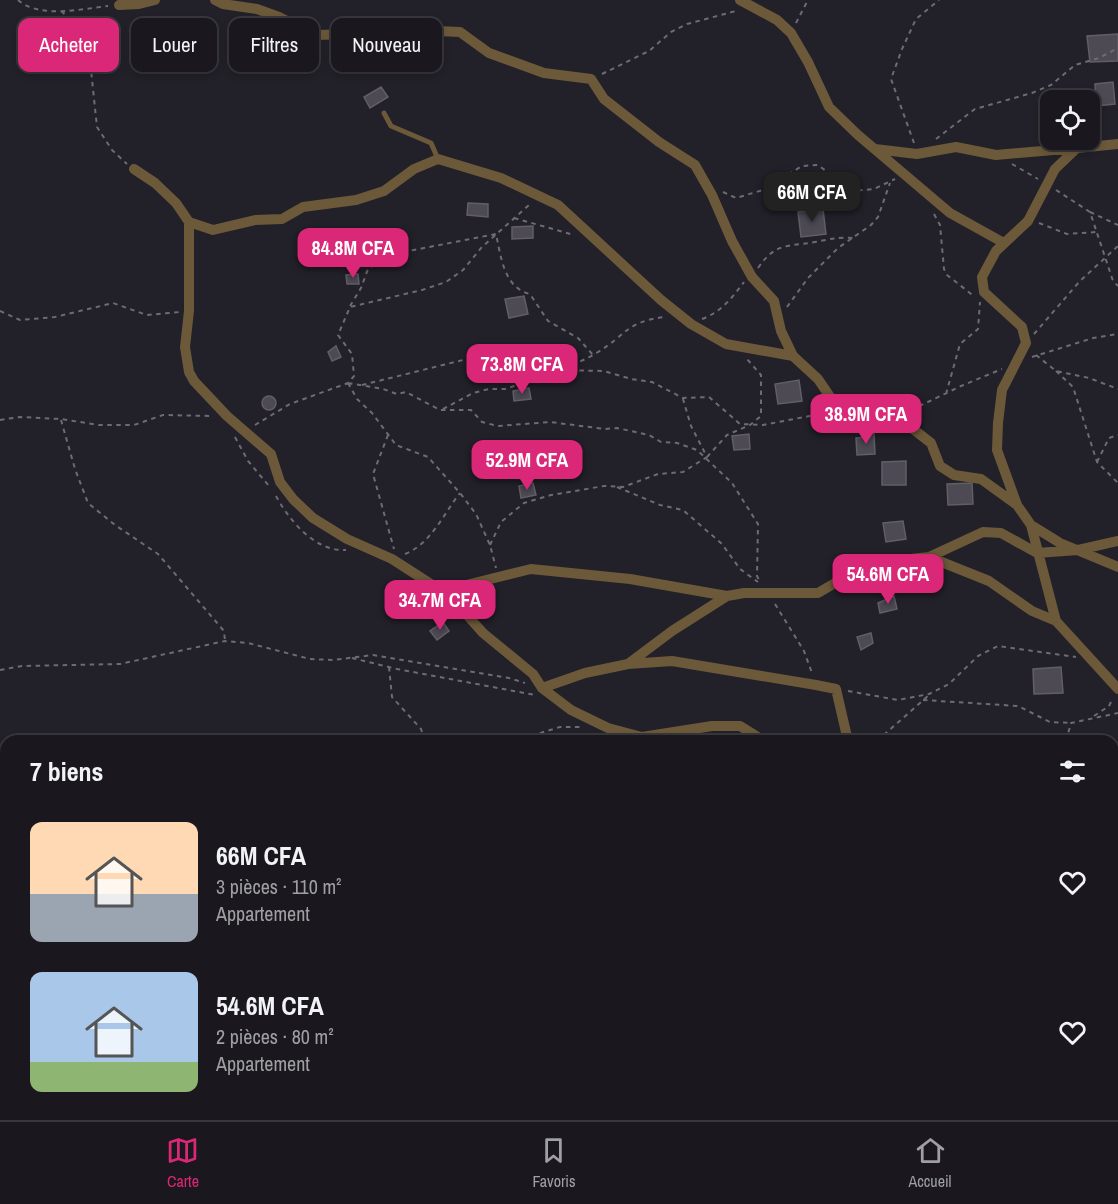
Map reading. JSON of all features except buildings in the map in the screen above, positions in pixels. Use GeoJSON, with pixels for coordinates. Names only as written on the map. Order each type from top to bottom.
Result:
{"type":"FeatureCollection","features":[{"type":"Feature","properties":{"kind":"street"},"geometry":{"type":"LineString","coordinates":[[119,5],[155,0]]}},
{"type":"Feature","properties":{"kind":"street"},"geometry":{"type":"LineString","coordinates":[[215,0],[223,4],[257,9],[279,17],[314,35],[356,34],[391,29],[460,32],[489,53],[544,73],[591,79],[604,99],[659,142],[695,165],[752,277],[774,301],[778,319],[793,356],[818,378],[835,404],[862,405],[913,429],[931,442],[940,466],[954,475],[981,480],[1017,505]]}},
{"type":"Feature","properties":{"kind":"street"},"geometry":{"type":"LineString","coordinates":[[745,3],[777,20],[791,33],[829,106],[875,149],[950,213],[1004,243]]}},
{"type":"Feature","properties":{"kind":"street"},"geometry":{"type":"LineString","coordinates":[[1100,146],[1118,144]]}},
{"type":"Feature","properties":{"kind":"street"},"geometry":{"type":"LineString","coordinates":[[875,149],[917,154],[956,147],[996,155],[1054,150]]}},
{"type":"Feature","properties":{"kind":"street"},"geometry":{"type":"LineString","coordinates":[[1056,621],[1030,525],[1017,505],[997,450],[1002,390],[1026,343],[1022,327],[984,292],[982,277],[996,251],[1028,221],[1055,169],[1075,150]]}},
{"type":"Feature","properties":{"kind":"street"},"geometry":{"type":"LineString","coordinates":[[134,169],[169,196],[189,222],[213,230],[255,220],[282,219],[303,207],[356,200],[384,191],[414,169],[438,159],[501,178],[558,205],[691,324],[726,344],[793,356]]}},
{"type":"Feature","properties":{"kind":"street"},"geometry":{"type":"LineString","coordinates":[[189,222],[189,311],[185,347],[189,372],[194,381],[227,416],[271,454],[280,482],[293,499],[313,518],[347,539],[394,558],[451,597],[483,633],[533,674],[542,688],[551,696],[571,710],[608,728],[634,735]]}},
{"type":"Feature","properties":{"kind":"street"},"geometry":{"type":"LineString","coordinates":[[1030,525],[1078,550],[1118,567]]}},
{"type":"Feature","properties":{"kind":"street"},"geometry":{"type":"LineString","coordinates":[[442,591],[531,569],[585,573],[727,596],[767,592],[818,593],[860,569],[883,562],[929,556],[982,532],[1001,533],[1037,553],[1078,550],[1118,541]]}},
{"type":"Feature","properties":{"kind":"street"},"geometry":{"type":"LineString","coordinates":[[929,556],[989,581],[1032,611],[1056,621],[1118,689]]}},
{"type":"Feature","properties":{"kind":"street"},"geometry":{"type":"LineString","coordinates":[[628,664],[672,631],[727,596]]}},
{"type":"Feature","properties":{"kind":"street"},"geometry":{"type":"LineString","coordinates":[[542,688],[585,673],[628,664],[672,661],[836,689],[847,735]]}},
{"type":"Feature","properties":{"kind":"street"},"geometry":{"type":"LineString","coordinates":[[655,735],[712,726],[740,726],[754,735]]}},
{"type":"Feature","properties":{"kind":"lane"},"geometry":{"type":"LineString","coordinates":[[384,113],[391,126],[431,143],[438,159]]}},
{"type":"Feature","properties":{"kind":"path"},"geometry":{"type":"LineString","coordinates":[[18,0],[27,8],[61,11],[119,5]]}},
{"type":"Feature","properties":{"kind":"path"},"geometry":{"type":"LineString","coordinates":[[791,33],[808,0]]}},
{"type":"Feature","properties":{"kind":"path"},"geometry":{"type":"LineString","coordinates":[[917,154],[906,115],[891,79],[916,19],[939,0]]}},
{"type":"Feature","properties":{"kind":"path"},"geometry":{"type":"LineString","coordinates":[[591,79],[649,51],[671,32],[687,24],[717,18],[745,3]]}},
{"type":"Feature","properties":{"kind":"path"},"geometry":{"type":"LineString","coordinates":[[61,11],[79,26],[91,70],[97,127],[111,150],[134,169]]}},
{"type":"Feature","properties":{"kind":"path"},"geometry":{"type":"LineString","coordinates":[[934,141],[975,109],[1041,89],[1076,65],[1099,58],[1118,48]]}},
{"type":"Feature","properties":{"kind":"path"},"geometry":{"type":"LineString","coordinates":[[996,155],[1090,212],[1118,225]]}},
{"type":"Feature","properties":{"kind":"path"},"geometry":{"type":"LineString","coordinates":[[716,185],[723,192],[736,198],[763,190],[802,166],[818,165],[853,191],[874,189],[904,175]]}},
{"type":"Feature","properties":{"kind":"path"},"geometry":{"type":"LineString","coordinates":[[778,319],[808,278],[838,248],[878,217],[891,182]]}},
{"type":"Feature","properties":{"kind":"path"},"geometry":{"type":"LineString","coordinates":[[350,307],[446,282],[463,270],[482,247],[539,196]]}},
{"type":"Feature","properties":{"kind":"path"},"geometry":{"type":"LineString","coordinates":[[1090,212],[1113,281],[1118,286]]}},
{"type":"Feature","properties":{"kind":"path"},"geometry":{"type":"LineString","coordinates":[[935,215],[940,225],[944,269],[970,295],[989,305]]}},
{"type":"Feature","properties":{"kind":"path"},"geometry":{"type":"LineString","coordinates":[[514,218],[577,236]]}},
{"type":"Feature","properties":{"kind":"path"},"geometry":{"type":"LineString","coordinates":[[1028,221],[1067,234],[1097,232]]}},
{"type":"Feature","properties":{"kind":"path"},"geometry":{"type":"LineString","coordinates":[[245,432],[290,404],[348,383],[354,376],[352,354],[338,335],[344,317],[361,288],[368,269],[388,255],[496,234]]}},
{"type":"Feature","properties":{"kind":"path"},"geometry":{"type":"LineString","coordinates":[[496,234],[502,262],[510,281],[523,292],[530,294],[548,321],[578,338],[593,355]]}},
{"type":"Feature","properties":{"kind":"path"},"geometry":{"type":"LineString","coordinates":[[691,324],[711,316],[729,302],[747,278],[752,277],[768,254],[785,245],[816,242],[834,237],[853,238]]}},
{"type":"Feature","properties":{"kind":"path"},"geometry":{"type":"LineString","coordinates":[[1118,246],[1080,281],[1026,343],[1072,387],[1096,462],[1118,483]]}},
{"type":"Feature","properties":{"kind":"path"},"geometry":{"type":"LineString","coordinates":[[946,394],[960,344],[978,329],[980,300]]}},
{"type":"Feature","properties":{"kind":"path"},"geometry":{"type":"LineString","coordinates":[[0,311],[20,320],[55,317],[113,303],[147,315],[189,311]]}},
{"type":"Feature","properties":{"kind":"path"},"geometry":{"type":"LineString","coordinates":[[440,410],[473,393],[489,389],[505,389],[561,370],[593,355],[629,327],[648,319],[679,314]]}},
{"type":"Feature","properties":{"kind":"path"},"geometry":{"type":"LineString","coordinates":[[489,545],[501,522],[524,503],[551,495],[614,486],[623,487],[658,474],[683,471],[707,457],[727,435],[761,416],[761,375],[735,345]]}},
{"type":"Feature","properties":{"kind":"path"},"geometry":{"type":"LineString","coordinates":[[359,386],[463,360]]}},
{"type":"Feature","properties":{"kind":"path"},"geometry":{"type":"LineString","coordinates":[[561,370],[604,371],[652,382],[683,398],[709,397],[740,424],[763,425],[825,413],[835,404]]}},
{"type":"Feature","properties":{"kind":"path"},"geometry":{"type":"LineString","coordinates":[[1056,371],[1089,378],[1118,389]]}},
{"type":"Feature","properties":{"kind":"path"},"geometry":{"type":"LineString","coordinates":[[348,383],[383,389],[397,394],[406,392],[440,410],[471,410],[482,422],[498,426],[550,422],[605,429],[616,428],[649,435],[661,442],[677,443],[697,450],[732,483],[758,524],[757,576],[763,585],[740,569],[722,544],[683,510],[660,505],[614,486]]}},
{"type":"Feature","properties":{"kind":"path"},"geometry":{"type":"LineString","coordinates":[[348,383],[357,399],[396,445],[428,457],[460,493],[476,514],[489,545],[498,577]]}},
{"type":"Feature","properties":{"kind":"path"},"geometry":{"type":"LineString","coordinates":[[683,398],[691,426],[707,457]]}},
{"type":"Feature","properties":{"kind":"path"},"geometry":{"type":"LineString","coordinates":[[0,420],[19,417],[61,418],[99,425],[134,425],[163,415],[227,416]]}},
{"type":"Feature","properties":{"kind":"path"},"geometry":{"type":"LineString","coordinates":[[61,418],[75,469],[88,503],[115,525],[158,554],[224,631],[225,641]]}},
{"type":"Feature","properties":{"kind":"path"},"geometry":{"type":"LineString","coordinates":[[388,434],[373,474],[394,558],[412,551],[435,531],[460,493]]}},
{"type":"Feature","properties":{"kind":"path"},"geometry":{"type":"LineString","coordinates":[[1096,462],[1109,438],[1118,435]]}},
{"type":"Feature","properties":{"kind":"path"},"geometry":{"type":"LineString","coordinates":[[767,592],[804,651],[816,685]]}},
{"type":"Feature","properties":{"kind":"path"},"geometry":{"type":"LineString","coordinates":[[0,670],[22,666],[120,664],[225,641],[248,643],[310,659],[374,655],[388,657],[509,678],[542,688]]}},
{"type":"Feature","properties":{"kind":"path"},"geometry":{"type":"LineString","coordinates":[[836,689],[898,700],[929,694],[949,684],[978,656],[998,646],[1093,659]]}},
{"type":"Feature","properties":{"kind":"path"},"geometry":{"type":"LineString","coordinates":[[350,658],[502,690],[551,696]]}},
{"type":"Feature","properties":{"kind":"path"},"geometry":{"type":"LineString","coordinates":[[389,668],[392,697],[421,729],[423,735]]}},
{"type":"Feature","properties":{"kind":"path"},"geometry":{"type":"LineString","coordinates":[[884,735],[929,694]]}},
{"type":"Feature","properties":{"kind":"path"},"geometry":{"type":"LineString","coordinates":[[923,700],[1018,706],[1050,722],[1071,723],[1118,713]]}},
{"type":"Feature","properties":{"kind":"path"},"geometry":{"type":"LineString","coordinates":[[1068,735],[1071,723]]}},
{"type":"Feature","properties":{"kind":"path"},"geometry":{"type":"LineString","coordinates":[[536,735],[560,727],[583,726]]}}]}
